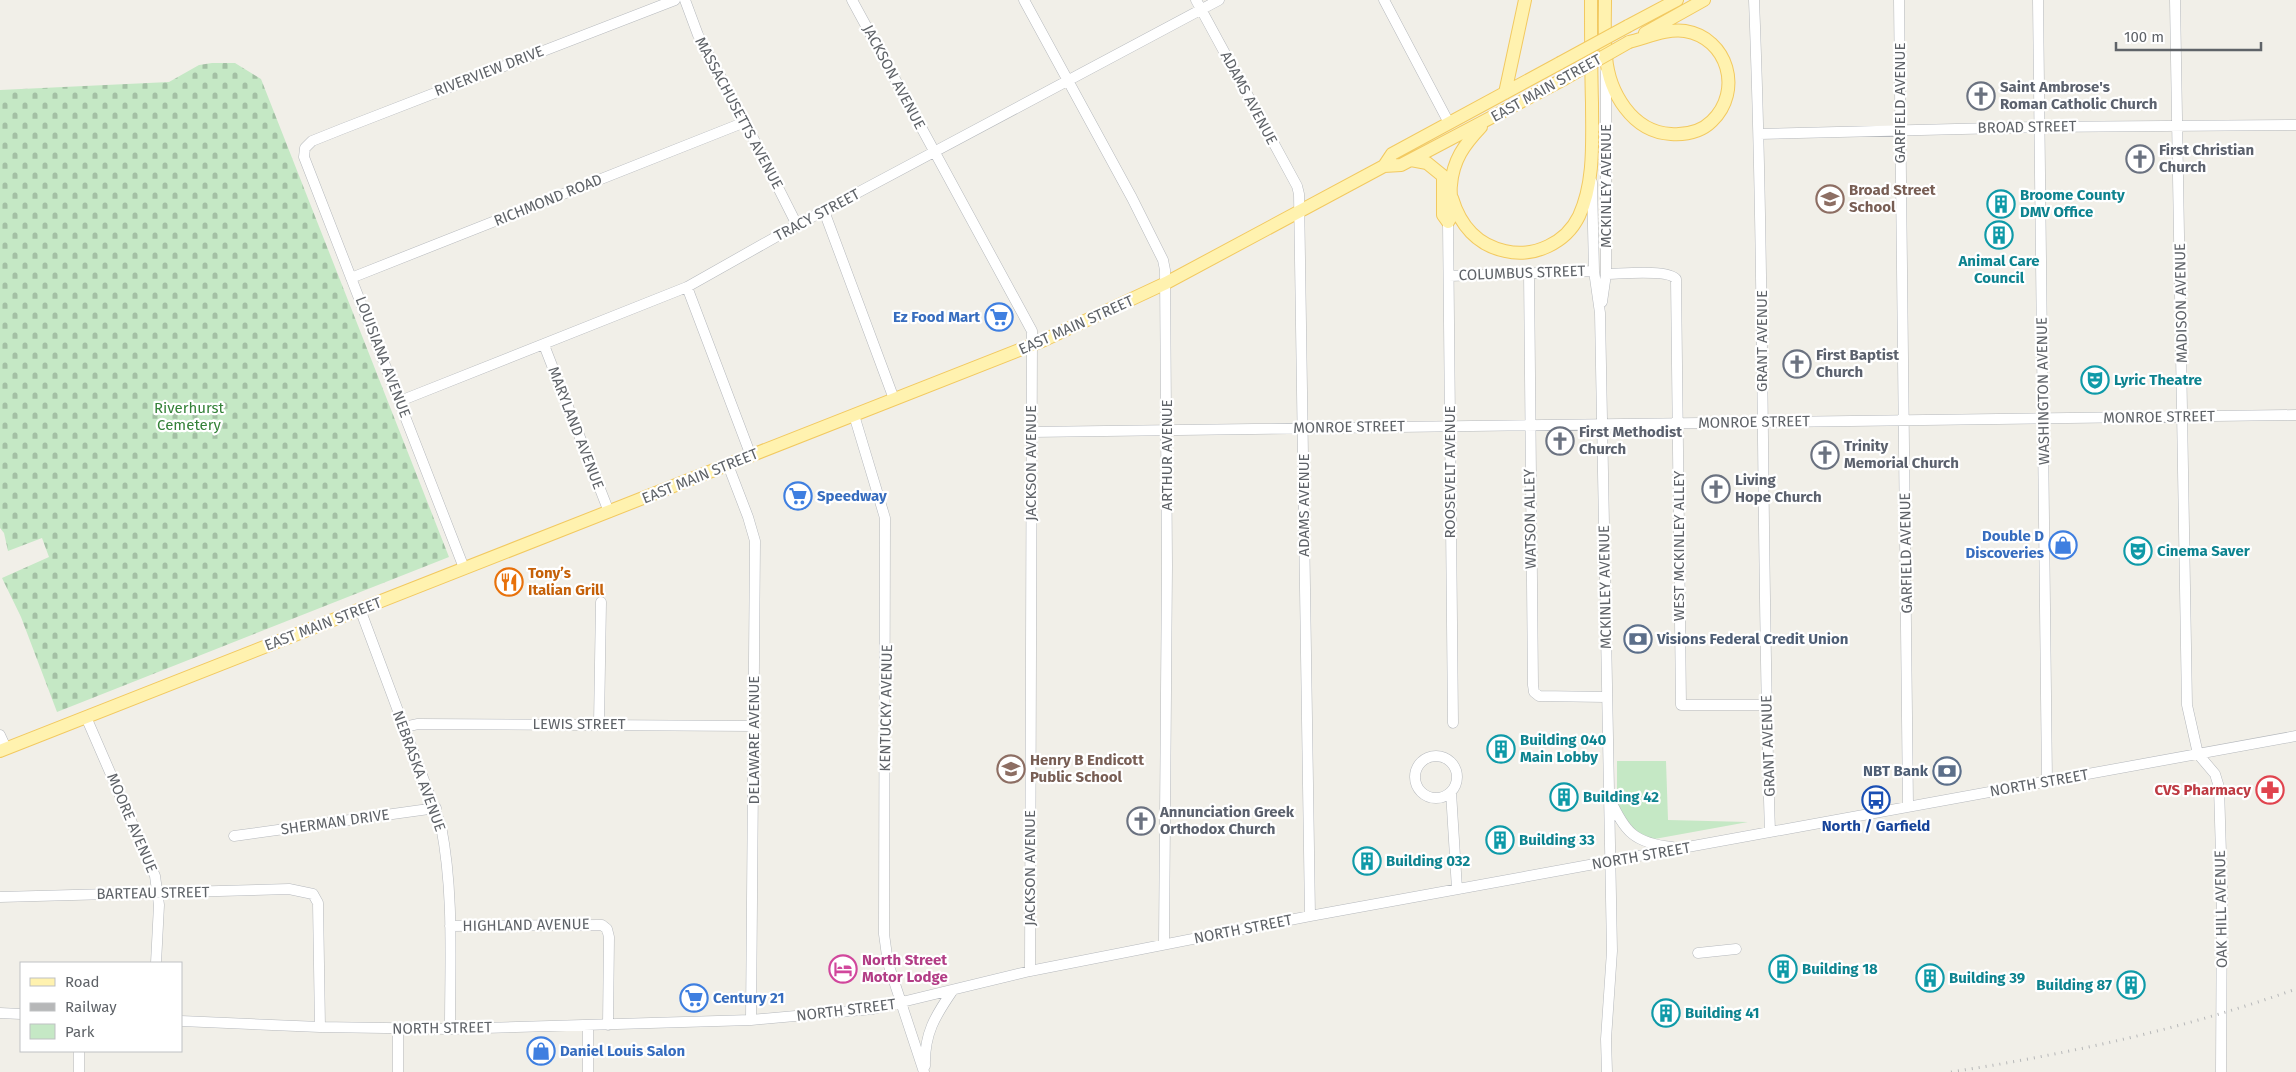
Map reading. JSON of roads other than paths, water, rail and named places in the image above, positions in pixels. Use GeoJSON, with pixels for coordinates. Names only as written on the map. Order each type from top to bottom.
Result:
{"type":"FeatureCollection","features":[{"type":"Feature","properties":{"kind":"main road"},"geometry":{"type":"LineString","coordinates":[[1505,93],[1525,0]]}},
{"type":"Feature","properties":{"kind":"main road"},"geometry":{"type":"LineString","coordinates":[[1452,198],[1461,220],[1471,234],[1483,243],[1512,253],[1527,253],[1543,249],[1556,242],[1569,231],[1578,217],[1583,204],[1592,156],[1591,0]]}},
{"type":"Feature","properties":{"kind":"main road"},"geometry":{"type":"LineString","coordinates":[[1605,0],[1606,58],[1614,87],[1623,106],[1647,128],[1668,134],[1692,133],[1711,122],[1719,113],[1728,95],[1728,73],[1722,55],[1706,39],[1690,32],[1674,30],[1629,42]]}},
{"type":"Feature","properties":{"kind":"main road","name":"EAST MAIN STREET"},"geometry":{"type":"LineString","coordinates":[[1384,166],[1392,154],[1677,0]]}},
{"type":"Feature","properties":{"kind":"main road","name":"EAST MAIN STREET"},"geometry":{"type":"LineString","coordinates":[[3,750],[1032,345],[1114,310],[1166,284],[1384,166],[1401,165],[1411,160],[1564,79],[1704,0]]}},
{"type":"Feature","properties":{"kind":"main road"},"geometry":{"type":"LineString","coordinates":[[1411,160],[1427,163],[1443,176],[1443,215],[1448,222],[1452,216],[1450,186],[1458,154],[1487,120]]}},
{"type":"Feature","properties":{"kind":"street","name":"RIVERVIEW DRIVE"},"geometry":{"type":"LineString","coordinates":[[306,147],[312,141],[342,129],[675,0]]}},
{"type":"Feature","properties":{"kind":"street","name":"MASSACHUSETTS AVENUE"},"geometry":{"type":"LineString","coordinates":[[685,0],[698,35],[797,225]]}},
{"type":"Feature","properties":{"kind":"street","name":"JACKSON AVENUE"},"geometry":{"type":"LineString","coordinates":[[852,0],[1032,331],[1030,971]]}},
{"type":"Feature","properties":{"kind":"street","name":"ARTHUR AVENUE"},"geometry":{"type":"LineString","coordinates":[[1024,0],[1132,198],[1163,260],[1166,284],[1167,430],[1164,944]]}},
{"type":"Feature","properties":{"kind":"street","name":"ADAMS AVENUE"},"geometry":{"type":"LineString","coordinates":[[1196,0],[1297,186],[1301,211],[1310,916]]}},
{"type":"Feature","properties":{"kind":"street","name":"TRACY STREET"},"geometry":{"type":"LineString","coordinates":[[400,401],[687,287],[797,225],[1219,0]]}},
{"type":"Feature","properties":{"kind":"street"},"geometry":{"type":"LineString","coordinates":[[1384,0],[1449,123]]}},
{"type":"Feature","properties":{"kind":"street","name":"GRANT AVENUE"},"geometry":{"type":"LineString","coordinates":[[1754,0],[1759,134],[1766,705],[1770,832]]}},
{"type":"Feature","properties":{"kind":"street","name":"GARFIELD AVENUE"},"geometry":{"type":"LineString","coordinates":[[1899,0],[1908,806]]}},
{"type":"Feature","properties":{"kind":"street","name":"WASHINGTON AVENUE"},"geometry":{"type":"LineString","coordinates":[[2038,0],[2047,781]]}},
{"type":"Feature","properties":{"kind":"street","name":"MADISON AVENUE"},"geometry":{"type":"LineString","coordinates":[[2176,0],[2186,705],[2198,754]]}},
{"type":"Feature","properties":{"kind":"street","name":"MCKINLEY AVENUE"},"geometry":{"type":"LineString","coordinates":[[1600,313],[1606,274],[1606,58]]}},
{"type":"Feature","properties":{"kind":"street","name":"RICHMOND ROAD"},"geometry":{"type":"LineString","coordinates":[[351,278],[745,122]]}},
{"type":"Feature","properties":{"kind":"street","name":"BROAD STREET"},"geometry":{"type":"LineString","coordinates":[[1759,134],[2040,127],[2296,125]]}},
{"type":"Feature","properties":{"kind":"street","name":"LOUISIANA AVENUE"},"geometry":{"type":"LineString","coordinates":[[306,147],[304,157],[464,568]]}},
{"type":"Feature","properties":{"kind":"street","name":"MCKINLEY AVENUE"},"geometry":{"type":"LineString","coordinates":[[1592,156],[1594,271],[1600,313],[1612,950],[1606,1039],[1607,1072]]}},
{"type":"Feature","properties":{"kind":"street"},"geometry":{"type":"LineString","coordinates":[[824,211],[894,399]]}},
{"type":"Feature","properties":{"kind":"street","name":"ROOSEVELT AVENUE"},"geometry":{"type":"LineString","coordinates":[[1448,222],[1453,722]]}},
{"type":"Feature","properties":{"kind":"street","name":"COLUMBUS STREET"},"geometry":{"type":"LineString","coordinates":[[1449,276],[1594,271]]}},
{"type":"Feature","properties":{"kind":"street","name":"WATSON ALLEY"},"geometry":{"type":"LineString","coordinates":[[1529,272],[1534,692],[1539,696],[1606,697]]}},
{"type":"Feature","properties":{"kind":"street","name":"WEST MCKINLEY ALLEY"},"geometry":{"type":"LineString","coordinates":[[1606,274],[1657,273],[1671,275],[1676,279],[1679,424],[1680,706],[1766,705]]}},
{"type":"Feature","properties":{"kind":"street"},"geometry":{"type":"LineString","coordinates":[[687,287],[750,456]]}},
{"type":"Feature","properties":{"kind":"street","name":"MARYLAND AVENUE"},"geometry":{"type":"LineString","coordinates":[[544,345],[608,512]]}},
{"type":"Feature","properties":{"kind":"street","name":"KENTUCKY AVENUE"},"geometry":{"type":"LineString","coordinates":[[854,415],[885,518],[887,618],[884,926],[888,963],[925,1072]]}},
{"type":"Feature","properties":{"kind":"street","name":"MONROE STREET"},"geometry":{"type":"LineString","coordinates":[[1031,432],[2296,415]]}},
{"type":"Feature","properties":{"kind":"street","name":"DELAWARE AVENUE"},"geometry":{"type":"LineString","coordinates":[[728,465],[755,541],[751,1020]]}},
{"type":"Feature","properties":{"kind":"street"},"geometry":{"type":"LineString","coordinates":[[599,724],[601,602]]}},
{"type":"Feature","properties":{"kind":"street","name":"NEBRASKA AVENUE"},"geometry":{"type":"LineString","coordinates":[[360,609],[436,808],[447,858],[450,926],[450,1029]]}},
{"type":"Feature","properties":{"kind":"street","name":"MOORE AVENUE"},"geometry":{"type":"LineString","coordinates":[[86,717],[155,876],[159,893],[156,962]]}},
{"type":"Feature","properties":{"kind":"street","name":"LEWIS STREET"},"geometry":{"type":"LineString","coordinates":[[404,727],[418,724],[754,726]]}},
{"type":"Feature","properties":{"kind":"street"},"geometry":{"type":"LineString","coordinates":[[0,735],[3,750]]}},
{"type":"Feature","properties":{"kind":"street","name":"NORTH STREET"},"geometry":{"type":"LineString","coordinates":[[182,1021],[320,1027],[450,1029],[751,1020],[872,1009],[1030,971],[1310,916],[2296,736]]}},
{"type":"Feature","properties":{"kind":"street","name":"OAK HILL AVENUE"},"geometry":{"type":"LineString","coordinates":[[2198,754],[2215,774],[2219,787],[2222,888],[2221,1072]]}},
{"type":"Feature","properties":{"kind":"street"},"geometry":{"type":"LineString","coordinates":[[1451,792],[1437,798],[1423,794],[1418,789],[1415,776],[1420,763],[1433,756],[1449,761],[1456,777],[1451,792],[1457,889]]}},
{"type":"Feature","properties":{"kind":"street"},"geometry":{"type":"LineString","coordinates":[[1608,794],[1620,821],[1631,834],[1651,845],[1685,848]]}},
{"type":"Feature","properties":{"kind":"street","name":"SHERMAN DRIVE"},"geometry":{"type":"LineString","coordinates":[[234,836],[436,808]]}},
{"type":"Feature","properties":{"kind":"street","name":"BARTEAU STREET"},"geometry":{"type":"LineString","coordinates":[[0,897],[289,889],[306,891],[313,894],[318,903],[320,1027]]}},
{"type":"Feature","properties":{"kind":"street","name":"HIGHLAND AVENUE"},"geometry":{"type":"LineString","coordinates":[[450,926],[594,923],[602,925],[607,929],[609,938],[608,1025]]}},
{"type":"Feature","properties":{"kind":"street"},"geometry":{"type":"LineString","coordinates":[[1698,953],[1736,948]]}},
{"type":"Feature","properties":{"kind":"street"},"geometry":{"type":"LineString","coordinates":[[925,1072],[927,1040],[934,1017],[953,990]]}},
{"type":"Feature","properties":{"kind":"street"},"geometry":{"type":"LineString","coordinates":[[0,1013],[20,1014]]}},
{"type":"Feature","properties":{"kind":"street"},"geometry":{"type":"LineString","coordinates":[[588,1025],[588,1072]]}},
{"type":"Feature","properties":{"kind":"street"},"geometry":{"type":"LineString","coordinates":[[398,1029],[398,1072]]}},
{"type":"Feature","properties":{"kind":"street"},"geometry":{"type":"LineString","coordinates":[[79,1052],[79,1072]]}},
{"type":"Feature","properties":{"kind":"railway"},"geometry":{"type":"LineString","coordinates":[[1951,1072],[2039,1057],[2125,1039],[2211,1016],[2296,989]]}},
{"type":"Feature","properties":{"kind":"place","name":"Saint Ambrose's Roman Catholic Church"},"geometry":{"type":"Point","coordinates":[1981,96]}},
{"type":"Feature","properties":{"kind":"place","name":"First Christian Church"},"geometry":{"type":"Point","coordinates":[2140,159]}},
{"type":"Feature","properties":{"kind":"place","name":"Broad Street School"},"geometry":{"type":"Point","coordinates":[1830,199]}},
{"type":"Feature","properties":{"kind":"place","name":"Broome County DMV Office"},"geometry":{"type":"Point","coordinates":[2001,204]}},
{"type":"Feature","properties":{"kind":"place","name":"Animal Care Council"},"geometry":{"type":"Point","coordinates":[1999,235]}},
{"type":"Feature","properties":{"kind":"place","name":"Ez Food Mart"},"geometry":{"type":"Point","coordinates":[999,317]}},
{"type":"Feature","properties":{"kind":"place","name":"First Baptist Church"},"geometry":{"type":"Point","coordinates":[1797,364]}},
{"type":"Feature","properties":{"kind":"place","name":"Lyric Theatre"},"geometry":{"type":"Point","coordinates":[2095,380]}},
{"type":"Feature","properties":{"kind":"place","name":"First Methodist Church"},"geometry":{"type":"Point","coordinates":[1560,441]}},
{"type":"Feature","properties":{"kind":"place","name":"Trinity Memorial Church"},"geometry":{"type":"Point","coordinates":[1825,455]}},
{"type":"Feature","properties":{"kind":"place","name":"Living Hope Church"},"geometry":{"type":"Point","coordinates":[1716,489]}},
{"type":"Feature","properties":{"kind":"place","name":"Speedway"},"geometry":{"type":"Point","coordinates":[798,496]}},
{"type":"Feature","properties":{"kind":"place","name":"Double D Discoveries"},"geometry":{"type":"Point","coordinates":[2063,545]}},
{"type":"Feature","properties":{"kind":"place","name":"Cinema Saver"},"geometry":{"type":"Point","coordinates":[2138,551]}},
{"type":"Feature","properties":{"kind":"place","name":"Tony’s Italian Grill"},"geometry":{"type":"Point","coordinates":[509,582]}},
{"type":"Feature","properties":{"kind":"place","name":"Visions Federal Credit Union"},"geometry":{"type":"Point","coordinates":[1638,639]}},
{"type":"Feature","properties":{"kind":"place","name":"Building 040 Main Lobby"},"geometry":{"type":"Point","coordinates":[1501,749]}},
{"type":"Feature","properties":{"kind":"place","name":"Henry B Endicott Public School"},"geometry":{"type":"Point","coordinates":[1011,769]}},
{"type":"Feature","properties":{"kind":"place","name":"NBT Bank"},"geometry":{"type":"Point","coordinates":[1947,771]}},
{"type":"Feature","properties":{"kind":"place","name":"CVS Pharmacy"},"geometry":{"type":"Point","coordinates":[2270,790]}},
{"type":"Feature","properties":{"kind":"place","name":"Building 42"},"geometry":{"type":"Point","coordinates":[1564,797]}},
{"type":"Feature","properties":{"kind":"place","name":"North / Garfield"},"geometry":{"type":"Point","coordinates":[1876,800]}},
{"type":"Feature","properties":{"kind":"place","name":"Annunciation Greek Orthodox Church"},"geometry":{"type":"Point","coordinates":[1141,821]}},
{"type":"Feature","properties":{"kind":"place","name":"Building 33"},"geometry":{"type":"Point","coordinates":[1500,840]}},
{"type":"Feature","properties":{"kind":"place","name":"Building 032"},"geometry":{"type":"Point","coordinates":[1367,861]}},
{"type":"Feature","properties":{"kind":"place","name":"North Street Motor Lodge"},"geometry":{"type":"Point","coordinates":[843,969]}},
{"type":"Feature","properties":{"kind":"place","name":"Building 18"},"geometry":{"type":"Point","coordinates":[1783,969]}},
{"type":"Feature","properties":{"kind":"place","name":"Building 39"},"geometry":{"type":"Point","coordinates":[1930,978]}},
{"type":"Feature","properties":{"kind":"place","name":"Building 87"},"geometry":{"type":"Point","coordinates":[2131,985]}},
{"type":"Feature","properties":{"kind":"place","name":"Century 21"},"geometry":{"type":"Point","coordinates":[694,998]}},
{"type":"Feature","properties":{"kind":"place","name":"Building 41"},"geometry":{"type":"Point","coordinates":[1666,1013]}},
{"type":"Feature","properties":{"kind":"place","name":"Daniel Louis Salon"},"geometry":{"type":"Point","coordinates":[541,1051]}},
{"type":"Feature","properties":{"kind":"park label","name":"Riverhurst Cemetery"},"geometry":{"type":"Point","coordinates":[189,416]}}]}
